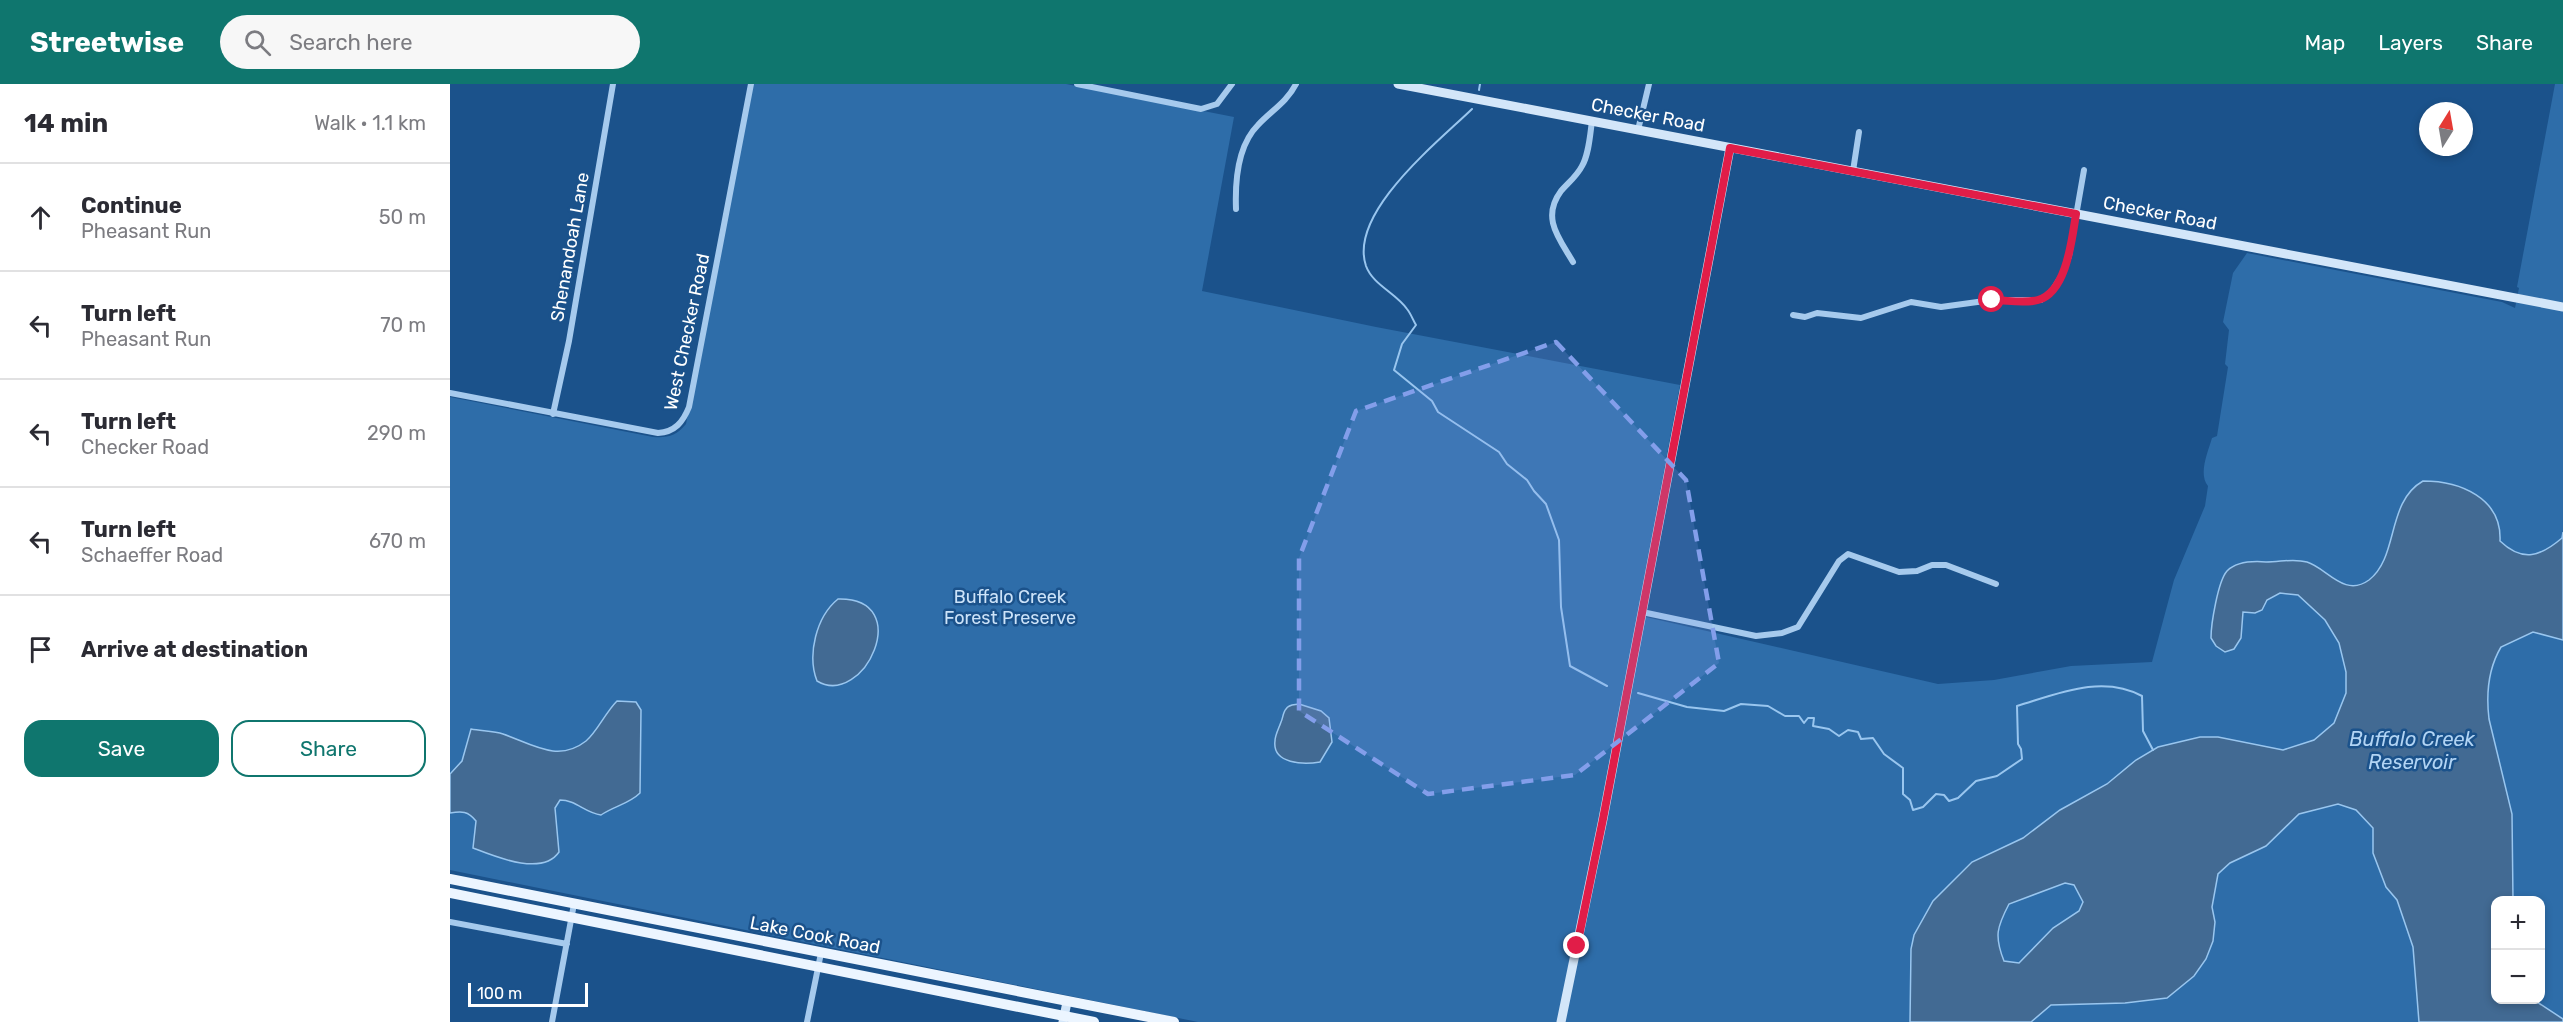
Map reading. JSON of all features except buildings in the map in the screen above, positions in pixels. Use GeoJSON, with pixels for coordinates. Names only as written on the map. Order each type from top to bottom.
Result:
{"type":"FeatureCollection","features":[{"type":"Feature","properties":{"kind":"main road","name":"Lake Cook Road"},"geometry":{"type":"LineString","coordinates":[[450,879],[1174,1022]]}},
{"type":"Feature","properties":{"kind":"main road","name":"Lake Cook Road"},"geometry":{"type":"LineString","coordinates":[[450,893],[1063,1019],[1094,1022]]}},
{"type":"Feature","properties":{"kind":"street","name":"Shenandoah Lane"},"geometry":{"type":"LineString","coordinates":[[553,414],[578,295],[613,84]]}},
{"type":"Feature","properties":{"kind":"street","name":"West Checker Road"},"geometry":{"type":"LineString","coordinates":[[450,393],[658,433],[667,433],[683,421],[689,407],[751,84]]}},
{"type":"Feature","properties":{"kind":"street"},"geometry":{"type":"LineString","coordinates":[[1077,84],[1201,109],[1218,104],[1232,84]]}},
{"type":"Feature","properties":{"kind":"street"},"geometry":{"type":"LineString","coordinates":[[1236,209],[1235,190],[1246,142],[1257,126],[1291,94],[1296,84]]}},
{"type":"Feature","properties":{"kind":"street","name":"Checker Road"},"geometry":{"type":"LineString","coordinates":[[1398,84],[2563,308]]}},
{"type":"Feature","properties":{"kind":"street"},"geometry":{"type":"LineString","coordinates":[[1638,130],[1649,84]]}},
{"type":"Feature","properties":{"kind":"street"},"geometry":{"type":"LineString","coordinates":[[1574,262],[1551,219],[1552,210],[1561,192],[1584,164],[1592,121]]}},
{"type":"Feature","properties":{"kind":"street"},"geometry":{"type":"LineString","coordinates":[[1853,171],[1859,132]]}},
{"type":"Feature","properties":{"kind":"street"},"geometry":{"type":"LineString","coordinates":[[1561,1022],[1603,819],[1730,148]]}},
{"type":"Feature","properties":{"kind":"street"},"geometry":{"type":"LineString","coordinates":[[1793,315],[1805,317],[1817,313],[1861,318],[1911,302],[1941,307],[1992,300],[2041,300],[2052,291],[2062,275],[2069,256],[2084,170]]}},
{"type":"Feature","properties":{"kind":"street"},"geometry":{"type":"LineString","coordinates":[[1642,612],[1756,636],[1782,633],[1798,627],[1839,561],[1848,555],[1899,572],[1917,571],[1932,565],[1946,565],[1996,584]]}},
{"type":"Feature","properties":{"kind":"street"},"geometry":{"type":"LineString","coordinates":[[552,1022],[574,904]]}},
{"type":"Feature","properties":{"kind":"street"},"geometry":{"type":"LineString","coordinates":[[450,922],[567,944]]}},
{"type":"Feature","properties":{"kind":"street"},"geometry":{"type":"LineString","coordinates":[[807,1022],[821,953]]}},
{"type":"Feature","properties":{"kind":"street"},"geometry":{"type":"LineString","coordinates":[[1063,1019],[1067,1002]]}},
{"type":"Feature","properties":{"kind":"highlighted area"},"geometry":{"type":"Polygon","coordinates":[[[1556,342],[1686,480],[1719,663],[1575,775],[1428,794],[1299,711],[1299,558],[1356,411],[1556,342]]]}},
{"type":"Feature","properties":{"kind":"green space","name":"Buffalo Creek Forest Preserve"},"geometry":{"type":"Polygon","coordinates":[[[751,84],[1066,84],[1234,117],[1202,291],[1680,385],[1637,615],[1938,684],[1994,680],[2071,666],[2152,662],[2174,580],[2205,506],[2208,486],[2204,469],[2212,438],[2217,436],[2228,367],[2225,364],[2229,330],[2223,322],[2233,273],[2247,253],[2502,302],[2515,308],[2555,84],[2563,84],[2563,1022],[1198,1022],[450,870],[450,397],[653,437],[675,434],[686,424],[733,184],[735,184],[733,182],[751,84]]]}},
{"type":"Feature","properties":{"kind":"water","name":"Buffalo Creek Reservoir"},"geometry":{"type":"Polygon","coordinates":[[[2423,481],[2451,484],[2464,489],[2486,503],[2494,513],[2499,526],[2500,541],[2508,548],[2524,554],[2539,553],[2547,549],[2562,538],[2563,532],[2563,640],[2533,632],[2501,647],[2493,664],[2488,700],[2489,719],[2512,814],[2513,896],[2491,896],[2491,1004],[2540,1004],[2563,1019],[2563,1022],[2419,1022],[2413,947],[2397,900],[2386,887],[2373,853],[2373,828],[2356,810],[2338,804],[2299,814],[2266,846],[2230,863],[2218,874],[2212,907],[2215,922],[2213,941],[2206,959],[2194,976],[2167,998],[2125,1003],[2051,1005],[2031,1022],[1910,1022],[1911,949],[1914,935],[1933,901],[1972,862],[2023,838],[2060,810],[2107,784],[2136,760],[2158,747],[2200,737],[2218,737],[2283,750],[2314,740],[2334,723],[2346,693],[2346,672],[2339,643],[2325,620],[2298,595],[2280,593],[2267,600],[2262,610],[2255,613],[2243,612],[2241,638],[2234,649],[2225,652],[2216,646],[2211,638],[2218,593],[2227,571],[2241,563],[2251,562],[2292,560],[2307,562],[2344,584],[2360,585],[2369,580],[2385,558],[2403,502],[2411,490],[2423,481]],[[2065,883],[2009,904],[1998,932],[2004,961],[2019,963],[2053,928],[2079,911],[2083,902],[2074,885],[2065,883]]]}},
{"type":"Feature","properties":{"kind":"water"},"geometry":{"type":"Polygon","coordinates":[[[838,599],[861,603],[874,615],[878,631],[874,650],[865,667],[851,680],[835,685],[817,681],[813,648],[824,616],[838,599]]]}},
{"type":"Feature","properties":{"kind":"water"},"geometry":{"type":"Polygon","coordinates":[[[617,701],[636,702],[641,710],[640,793],[601,815],[571,802],[560,800],[555,808],[559,852],[551,859],[541,863],[518,862],[473,848],[476,821],[464,812],[450,813],[450,774],[462,761],[471,729],[499,733],[545,750],[565,751],[586,741],[617,701]]]}},
{"type":"Feature","properties":{"kind":"water"},"geometry":{"type":"Polygon","coordinates":[[[1299,704],[1321,711],[1329,718],[1332,742],[1320,762],[1290,761],[1284,759],[1275,749],[1276,736],[1285,710],[1290,705],[1299,704]]]}},
{"type":"Feature","properties":{"kind":"waterway"},"geometry":{"type":"LineString","coordinates":[[1479,90],[1480,84]]}},
{"type":"Feature","properties":{"kind":"waterway"},"geometry":{"type":"LineString","coordinates":[[1472,109],[1419,159],[1383,202],[1370,224],[1364,245],[1366,266],[1379,284],[1402,303],[1416,325],[1402,344],[1394,370],[1432,401],[1438,412],[1499,452],[1507,464],[1527,480],[1546,504],[1559,540],[1561,607],[1570,666],[1607,686]]}},
{"type":"Feature","properties":{"kind":"waterway"},"geometry":{"type":"LineString","coordinates":[[1638,693],[1687,707],[1724,711],[1741,704],[1768,706],[1785,716],[1799,716],[1804,723],[1808,718],[1814,718],[1813,726],[1829,729],[1839,736],[1848,730],[1858,732],[1861,739],[1873,738],[1884,754],[1903,768],[1903,794],[1910,800],[1913,810],[1923,807],[1936,794],[1944,795],[1949,801],[1958,798],[1976,781],[1997,776],[2022,759],[2018,744],[2017,706],[2064,692],[2095,686],[2127,690],[2142,696],[2143,731],[2153,750]]}},
{"type":"Feature","properties":{"kind":"route"},"geometry":{"type":"LineString","coordinates":[[1577,946],[1730,148],[2076,214],[2069,256],[2062,275],[2052,291],[2041,300],[1992,300]]}}]}
